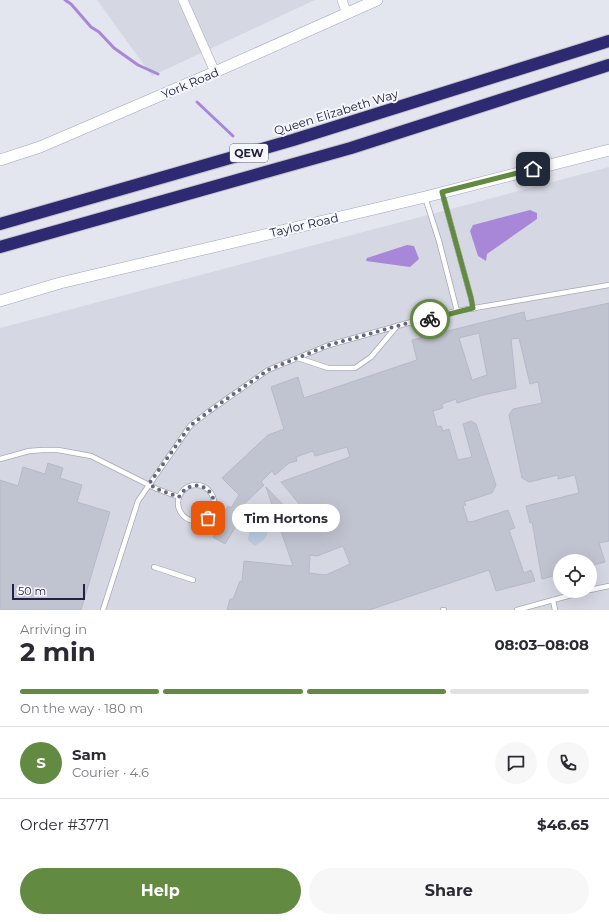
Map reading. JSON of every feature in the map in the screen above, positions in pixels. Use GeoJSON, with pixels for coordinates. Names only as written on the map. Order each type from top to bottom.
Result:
{"type":"FeatureCollection","features":[{"type":"Feature","properties":{"kind":"highway"},"geometry":{"type":"LineString","coordinates":[[496,77],[609,36]]}},
{"type":"Feature","properties":{"kind":"highway","name":"Queen Elizabeth Way"},"geometry":{"type":"LineString","coordinates":[[0,224],[293,140],[609,41]]}},
{"type":"Feature","properties":{"kind":"highway","name":"QEW"},"geometry":{"type":"LineString","coordinates":[[0,247],[351,148],[609,65]]}},
{"type":"Feature","properties":{"kind":"highway"},"geometry":{"type":"LineString","coordinates":[[483,106],[609,73]]}},
{"type":"Feature","properties":{"kind":"main road","name":"York Road"},"geometry":{"type":"LineString","coordinates":[[0,160],[40,146],[215,72],[377,0]]}},
{"type":"Feature","properties":{"kind":"main road","name":"Taylor Road"},"geometry":{"type":"LineString","coordinates":[[0,301],[60,283],[425,197],[609,150]]}},
{"type":"Feature","properties":{"kind":"street"},"geometry":{"type":"LineString","coordinates":[[183,0],[215,72]]}},
{"type":"Feature","properties":{"kind":"street"},"geometry":{"type":"LineString","coordinates":[[342,0],[347,14]]}},
{"type":"Feature","properties":{"kind":"lane"},"geometry":{"type":"LineString","coordinates":[[442,192],[473,308]]}},
{"type":"Feature","properties":{"kind":"lane"},"geometry":{"type":"LineString","coordinates":[[425,197],[439,241],[457,311]]}},
{"type":"Feature","properties":{"kind":"lane"},"geometry":{"type":"LineString","coordinates":[[103,610],[138,501],[149,484],[190,426],[268,370],[329,345],[397,326],[457,311],[609,284]]}},
{"type":"Feature","properties":{"kind":"lane"},"geometry":{"type":"LineString","coordinates":[[298,358],[328,368],[355,368],[371,357],[397,326]]}},
{"type":"Feature","properties":{"kind":"lane"},"geometry":{"type":"LineString","coordinates":[[0,459],[29,451],[58,450],[92,456],[157,489],[179,497]]}},
{"type":"Feature","properties":{"kind":"lane"},"geometry":{"type":"LineString","coordinates":[[196,485],[202,486],[211,492],[213,497],[213,508],[208,518],[197,522],[191,521],[181,514],[178,509],[179,497],[186,488],[196,485]]}},
{"type":"Feature","properties":{"kind":"lane"},"geometry":{"type":"LineString","coordinates":[[154,567],[193,580]]}},
{"type":"Feature","properties":{"kind":"lane"},"geometry":{"type":"LineString","coordinates":[[597,589],[609,586]]}},
{"type":"Feature","properties":{"kind":"lane"},"geometry":{"type":"LineString","coordinates":[[517,610],[560,598]]}},
{"type":"Feature","properties":{"kind":"lane"},"geometry":{"type":"LineString","coordinates":[[553,600],[555,610]]}},
{"type":"Feature","properties":{"kind":"lane"},"geometry":{"type":"LineString","coordinates":[[536,604],[537,610]]}},
{"type":"Feature","properties":{"kind":"shaded area"},"geometry":{"type":"Polygon","coordinates":[[[97,0],[315,0],[152,76],[97,0]]]}},
{"type":"Feature","properties":{"kind":"shaded area"},"geometry":{"type":"Polygon","coordinates":[[[609,167],[609,610],[0,610],[0,328],[609,167]]]}},
{"type":"Feature","properties":{"kind":"shaded area"},"geometry":{"type":"Polygon","coordinates":[[[530,210],[537,213],[537,219],[487,254],[486,261],[478,256],[470,231],[473,225],[530,210]]]}},
{"type":"Feature","properties":{"kind":"shaded area"},"geometry":{"type":"Polygon","coordinates":[[[407,245],[414,246],[419,259],[410,267],[366,261],[367,258],[407,245]]]}},
{"type":"Feature","properties":{"kind":"shaded area"},"geometry":{"type":"Polygon","coordinates":[[[256,521],[268,524],[270,527],[265,539],[255,546],[248,540],[250,525],[256,521]]]}},
{"type":"Feature","properties":{"kind":"building"},"geometry":{"type":"Polygon","coordinates":[[[609,303],[609,541],[599,543],[605,562],[597,564],[597,554],[553,554],[553,576],[542,579],[532,522],[530,523],[526,506],[579,493],[575,475],[558,479],[558,475],[529,482],[522,478],[509,415],[513,409],[542,403],[538,382],[530,384],[519,338],[511,339],[516,388],[483,395],[457,403],[456,399],[442,404],[443,408],[433,411],[437,427],[441,426],[443,431],[449,429],[458,460],[472,457],[463,424],[471,421],[476,424],[496,485],[492,493],[464,502],[466,505],[463,506],[468,522],[508,510],[515,528],[509,530],[524,573],[531,570],[535,581],[496,591],[489,570],[369,610],[227,610],[230,599],[233,599],[240,581],[242,582],[244,561],[293,566],[266,487],[302,524],[310,517],[281,482],[350,457],[347,447],[315,456],[313,451],[296,457],[297,461],[289,463],[275,475],[272,471],[261,482],[264,485],[241,507],[246,510],[225,544],[213,537],[218,530],[215,528],[228,506],[231,508],[239,495],[222,478],[268,435],[284,429],[271,387],[298,377],[304,398],[417,360],[412,340],[524,312],[526,321],[609,303]],[[479,333],[459,338],[472,380],[487,375],[479,333]],[[343,546],[317,556],[310,555],[309,573],[326,575],[350,564],[343,546]]]}},
{"type":"Feature","properties":{"kind":"building"},"geometry":{"type":"Polygon","coordinates":[[[48,463],[63,468],[60,478],[82,485],[77,502],[110,512],[81,610],[0,610],[0,480],[18,486],[23,467],[45,474],[48,463]]]}},
{"type":"Feature","properties":{"kind":"waterway"},"geometry":{"type":"LineString","coordinates":[[65,0],[71,4],[91,27],[99,32],[114,48],[138,65],[158,74]]}},
{"type":"Feature","properties":{"kind":"waterway"},"geometry":{"type":"LineString","coordinates":[[197,102],[233,136]]}},
{"type":"Feature","properties":{"kind":"way so far"},"geometry":{"type":"LineString","coordinates":[[208,518],[214,503],[211,492],[206,488],[196,485],[191,486],[181,492],[179,497],[157,489],[149,484],[190,426],[268,370],[329,345],[408,323],[430,319]]}},
{"type":"Feature","properties":{"kind":"place","name":"Tim Hortons"},"geometry":{"type":"Point","coordinates":[208,518]}},
{"type":"Feature","properties":{"kind":"route"},"geometry":{"type":"LineString","coordinates":[[430,319],[473,308],[442,192],[533,169]]}}]}
